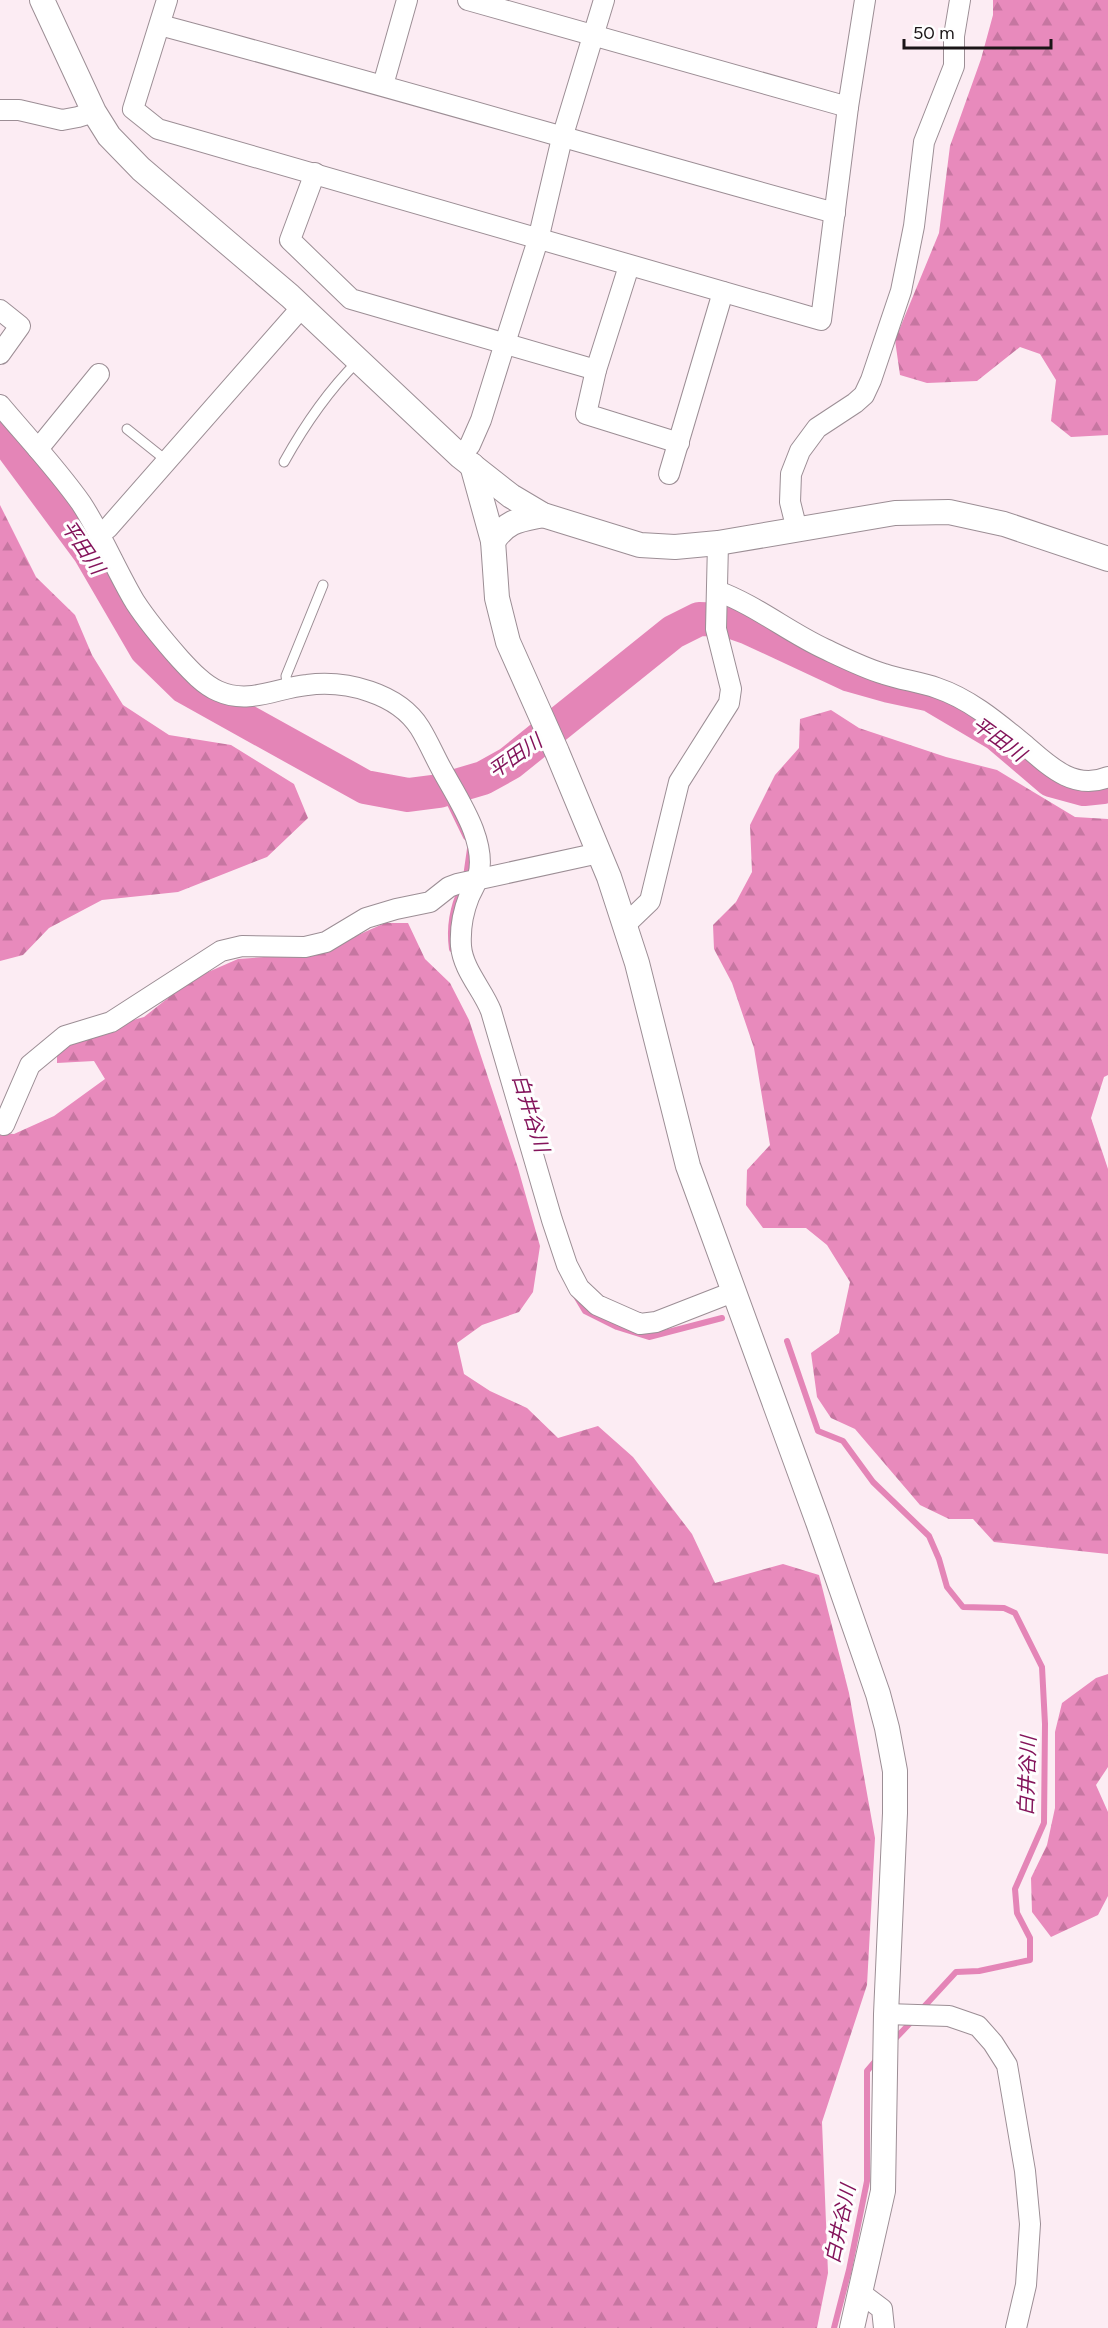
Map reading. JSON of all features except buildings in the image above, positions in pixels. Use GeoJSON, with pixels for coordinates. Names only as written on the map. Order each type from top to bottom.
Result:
{"type":"FeatureCollection","features":[{"type":"Feature","properties":{"kind":"street"},"geometry":{"type":"LineString","coordinates":[[42,0],[94,112],[109,135],[141,169],[302,307],[466,460],[511,496],[543,515],[640,545],[675,547],[718,543],[895,513],[949,512],[1004,524],[1108,560]]}},
{"type":"Feature","properties":{"kind":"street"},"geometry":{"type":"LineString","coordinates":[[167,0],[133,109],[158,129],[821,320],[860,1]]}},
{"type":"Feature","properties":{"kind":"street"},"geometry":{"type":"LineString","coordinates":[[383,85],[407,0]]}},
{"type":"Feature","properties":{"kind":"street"},"geometry":{"type":"LineString","coordinates":[[468,0],[848,107]]}},
{"type":"Feature","properties":{"kind":"street"},"geometry":{"type":"LineString","coordinates":[[604,0],[562,138],[538,240],[481,420],[466,460],[493,541],[496,598],[508,642],[557,752],[626,925],[658,1039],[688,1166],[822,1533],[878,1694],[887,1728],[895,1771],[895,1813],[886,2014],[883,2191],[862,2294],[852,2328]]}},
{"type":"Feature","properties":{"kind":"street"},"geometry":{"type":"LineString","coordinates":[[797,530],[790,502],[791,474],[800,451],[817,428],[864,395],[901,291],[914,226],[924,142],[954,66],[954,36],[960,0]]}},
{"type":"Feature","properties":{"kind":"street"},"geometry":{"type":"LineString","coordinates":[[160,25],[383,85],[562,138],[835,213]]}},
{"type":"Feature","properties":{"kind":"street"},"geometry":{"type":"LineString","coordinates":[[0,110],[20,110],[62,120],[94,112]]}},
{"type":"Feature","properties":{"kind":"street"},"geometry":{"type":"LineString","coordinates":[[315,173],[290,240],[351,299],[597,370]]}},
{"type":"Feature","properties":{"kind":"street"},"geometry":{"type":"LineString","coordinates":[[629,266],[586,414],[679,443]]}},
{"type":"Feature","properties":{"kind":"street"},"geometry":{"type":"LineString","coordinates":[[669,474],[723,292]]}},
{"type":"Feature","properties":{"kind":"street"},"geometry":{"type":"LineString","coordinates":[[100,534],[108,528],[302,307]]}},
{"type":"Feature","properties":{"kind":"street"},"geometry":{"type":"LineString","coordinates":[[0,310],[20,326],[0,354]]}},
{"type":"Feature","properties":{"kind":"street"},"geometry":{"type":"LineString","coordinates":[[38,449],[99,374]]}},
{"type":"Feature","properties":{"kind":"street"},"geometry":{"type":"LineString","coordinates":[[0,405],[79,501],[100,534],[136,603],[190,670],[217,691],[236,696],[255,697],[305,685],[325,684],[354,688],[385,697],[404,709],[419,727],[461,804],[479,847],[478,878],[463,917],[461,946],[464,959],[485,995],[491,1011],[552,1220],[567,1265],[579,1288],[597,1305],[640,1324],[656,1322],[733,1292]]}},
{"type":"Feature","properties":{"kind":"street"},"geometry":{"type":"LineString","coordinates":[[493,541],[502,528],[516,520],[543,515]]}},
{"type":"Feature","properties":{"kind":"street"},"geometry":{"type":"LineString","coordinates":[[626,925],[650,901],[680,782],[729,703],[731,688],[716,610],[718,543]]}},
{"type":"Feature","properties":{"kind":"street"},"geometry":{"type":"LineString","coordinates":[[716,610],[737,598],[772,621],[823,648],[882,674],[939,688],[972,705],[996,721],[1054,770],[1079,781],[1096,782],[1108,777]]}},
{"type":"Feature","properties":{"kind":"street"},"geometry":{"type":"LineString","coordinates":[[4,1125],[30,1065],[65,1036],[111,1022],[221,951],[242,946],[304,947],[326,942],[366,918],[430,902],[449,887],[478,878],[599,853]]}},
{"type":"Feature","properties":{"kind":"street"},"geometry":{"type":"LineString","coordinates":[[886,2014],[949,2016],[978,2026],[993,2043],[1007,2065],[1025,2171],[1030,2224],[1026,2285],[1016,2328]]}},
{"type":"Feature","properties":{"kind":"street"},"geometry":{"type":"LineString","coordinates":[[862,2294],[882,2309],[884,2328]]}},
{"type":"Feature","properties":{"kind":"lane"},"geometry":{"type":"LineString","coordinates":[[284,462],[303,428],[358,360]]}},
{"type":"Feature","properties":{"kind":"lane"},"geometry":{"type":"LineString","coordinates":[[128,429],[167,461]]}},
{"type":"Feature","properties":{"kind":"lane"},"geometry":{"type":"LineString","coordinates":[[288,689],[286,676],[323,585]]}},
{"type":"Feature","properties":{"kind":"green space"},"geometry":{"type":"Polygon","coordinates":[[[993,0],[1108,0],[1108,435],[1071,437],[1051,421],[1056,380],[1040,354],[1020,347],[977,381],[927,383],[900,375],[895,340],[939,233],[950,146],[981,59],[993,15],[993,0]]]}},
{"type":"Feature","properties":{"kind":"green space"},"geometry":{"type":"Polygon","coordinates":[[[0,505],[36,577],[75,615],[92,655],[123,705],[169,735],[231,745],[294,784],[308,818],[267,857],[178,892],[102,900],[49,928],[23,955],[0,961],[0,505]]]}},
{"type":"Feature","properties":{"kind":"green space"},"geometry":{"type":"Polygon","coordinates":[[[831,710],[859,728],[946,757],[997,770],[1075,817],[1108,819],[1108,1075],[1104,1077],[1091,1118],[1108,1169],[1108,1554],[994,1542],[973,1519],[949,1519],[920,1505],[855,1429],[831,1418],[817,1397],[811,1353],[839,1333],[850,1282],[827,1245],[806,1228],[763,1228],[746,1205],[747,1170],[770,1145],[754,1048],[732,983],[714,949],[713,925],[736,902],[752,872],[750,825],[775,775],[799,748],[800,719],[831,710]]]}},
{"type":"Feature","properties":{"kind":"green space"},"geometry":{"type":"Polygon","coordinates":[[[385,923],[408,923],[425,959],[450,983],[469,1020],[518,1168],[540,1246],[533,1292],[519,1312],[482,1325],[457,1343],[464,1374],[490,1391],[527,1408],[558,1438],[598,1426],[633,1457],[692,1534],[715,1583],[783,1564],[819,1575],[849,1693],[875,1838],[867,1985],[822,2122],[828,2273],[817,2328],[0,2328],[0,1133],[14,1134],[54,1116],[105,1079],[94,1061],[57,1063],[57,1041],[144,1017],[192,979],[238,959],[304,954],[347,940],[385,923]]]}},
{"type":"Feature","properties":{"kind":"green space"},"geometry":{"type":"Polygon","coordinates":[[[1108,1674],[1108,1767],[1096,1785],[1108,1812],[1108,1896],[1098,1915],[1051,1937],[1032,1912],[1031,1878],[1047,1845],[1055,1808],[1055,1732],[1062,1703],[1096,1678],[1108,1674]]]}},
{"type":"Feature","properties":{"kind":"waterway","name":"平田川"},"geometry":{"type":"LineString","coordinates":[[0,431],[89,551],[146,649],[185,687],[365,787],[408,795],[439,791],[483,778],[510,763],[673,632],[699,619],[726,620],[749,628],[850,675],[931,695],[997,734],[1051,780],[1084,789],[1103,787]]}},
{"type":"Feature","properties":{"kind":"waterway","name":"白井谷川"},"geometry":{"type":"LineString","coordinates":[[439,791],[448,800],[466,837]]}},
{"type":"Feature","properties":{"kind":"waterway","name":"白井谷川"},"geometry":{"type":"LineString","coordinates":[[466,877],[470,849]]}},
{"type":"Feature","properties":{"kind":"waterway","name":"白井谷川"},"geometry":{"type":"LineString","coordinates":[[452,949],[452,917],[462,887]]}},
{"type":"Feature","properties":{"kind":"waterway","name":"白井谷川"},"geometry":{"type":"LineString","coordinates":[[576,1296],[585,1311],[617,1327],[649,1337],[722,1318]]}},
{"type":"Feature","properties":{"kind":"waterway","name":"白井谷川"},"geometry":{"type":"LineString","coordinates":[[787,1341],[818,1431],[843,1441],[873,1482],[929,1536],[947,1587],[963,1607],[1004,1608],[1015,1613],[1042,1667],[1045,1724],[1044,1823],[1015,1889],[1017,1913],[1030,1938],[1030,1960],[979,1971],[956,1972],[921,2010]]}},
{"type":"Feature","properties":{"kind":"waterway","name":"白井谷川"},"geometry":{"type":"LineString","coordinates":[[893,2041],[913,2020]]}},
{"type":"Feature","properties":{"kind":"waterway","name":"白井谷川"},"geometry":{"type":"LineString","coordinates":[[834,2328],[849,2270],[867,2181],[867,2071],[878,2058]]}}]}
